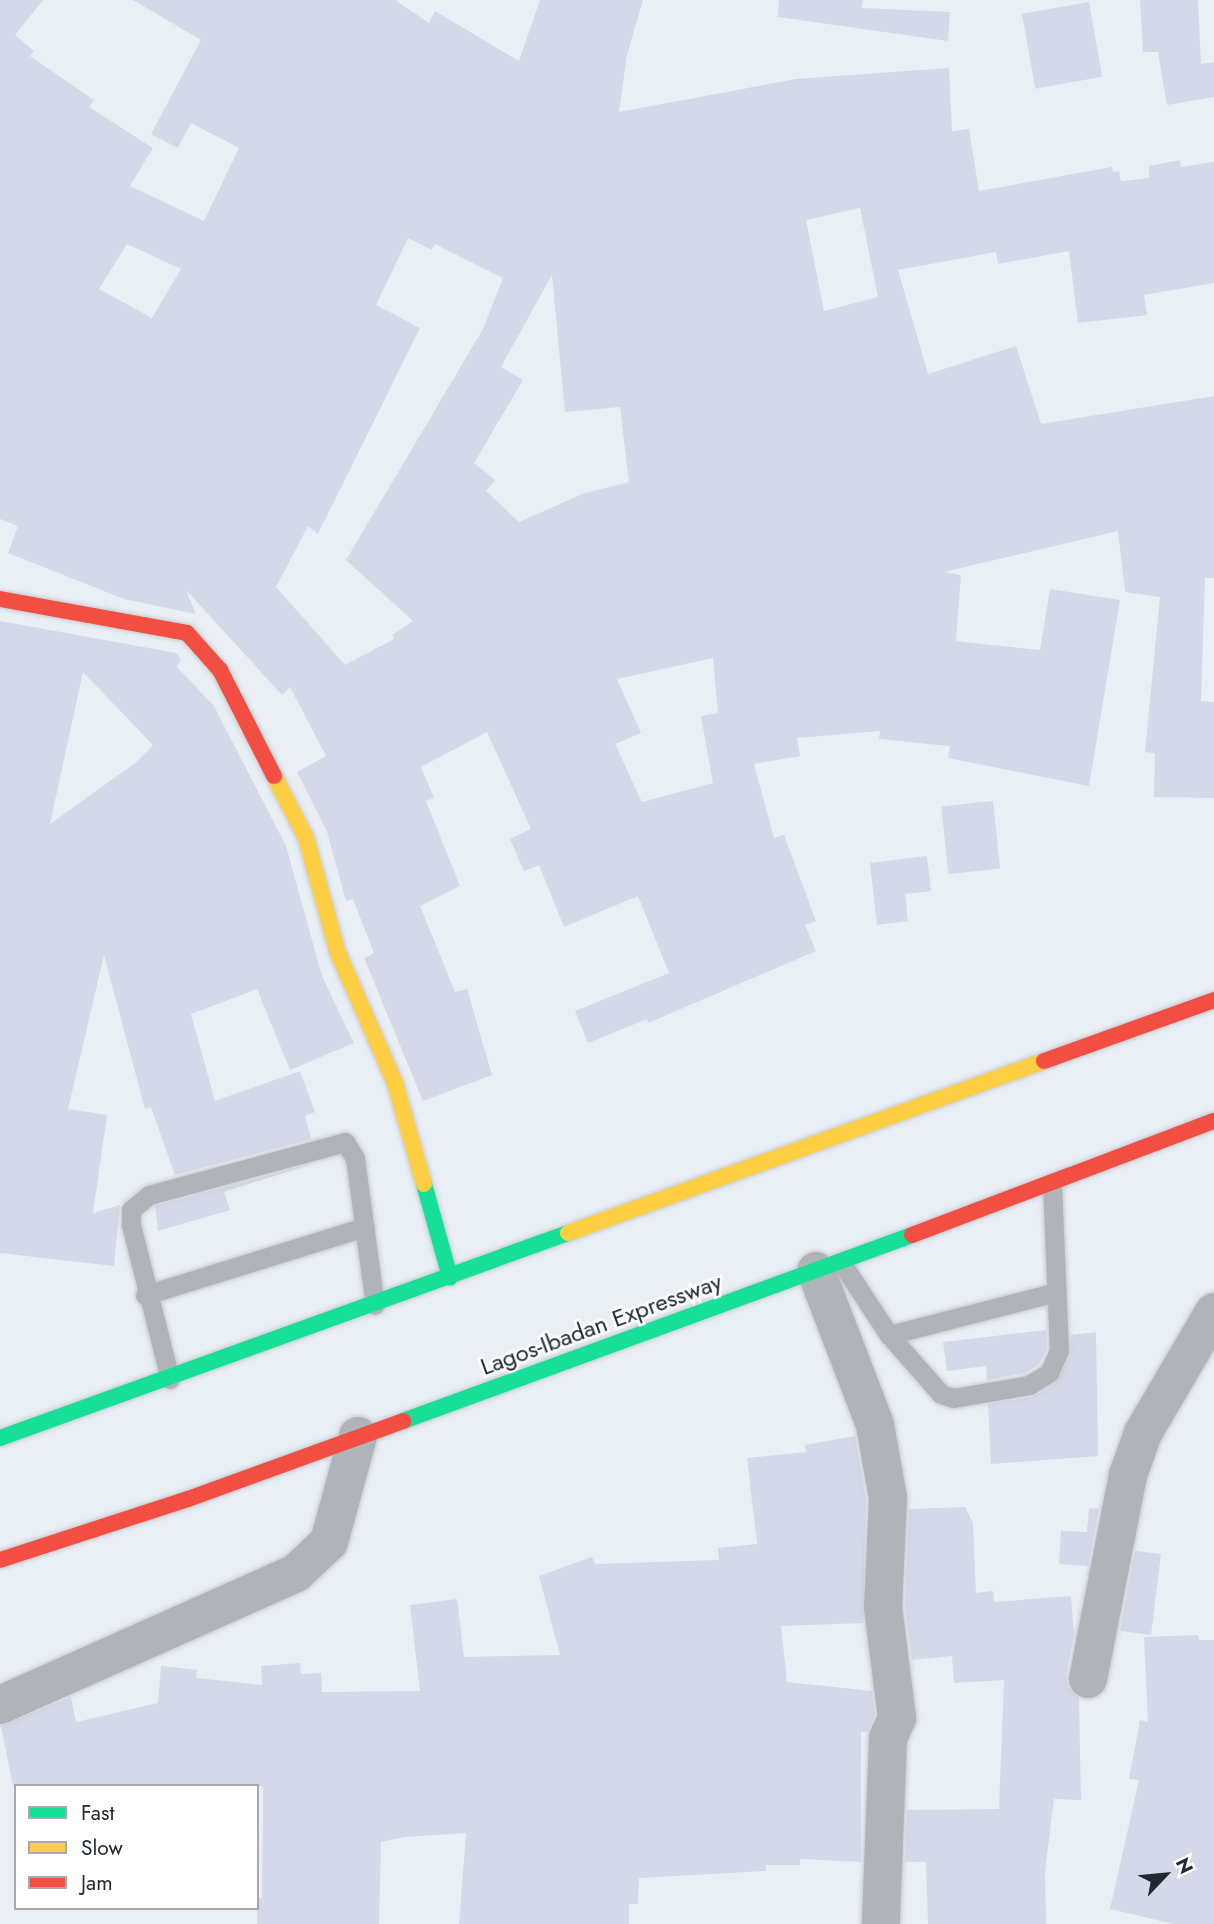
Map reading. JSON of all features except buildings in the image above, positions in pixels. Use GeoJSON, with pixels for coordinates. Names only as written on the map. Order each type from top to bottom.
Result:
{"type":"FeatureCollection","features":[{"type":"Feature","properties":{"kind":"main road"},"geometry":{"type":"LineString","coordinates":[[0,599],[187,633],[220,670],[306,838],[338,953],[395,1083],[450,1277]]}},
{"type":"Feature","properties":{"kind":"main road"},"geometry":{"type":"LineString","coordinates":[[0,1438],[375,1305],[1214,999]]}},
{"type":"Feature","properties":{"kind":"main road","name":"Lagos-Ibadan Expressway"},"geometry":{"type":"LineString","coordinates":[[0,1560],[74,1539],[828,1267],[1214,1121]]}},
{"type":"Feature","properties":{"kind":"street"},"geometry":{"type":"LineString","coordinates":[[828,1267],[875,1425],[888,1498],[883,1607],[897,1718],[888,1738],[881,1924]]}},
{"type":"Feature","properties":{"kind":"street"},"geometry":{"type":"LineString","coordinates":[[1087,1679],[1128,1475],[1143,1433],[1214,1312]]}},
{"type":"Feature","properties":{"kind":"street"},"geometry":{"type":"LineString","coordinates":[[0,1705],[296,1573],[329,1542],[358,1436]]}},
{"type":"Feature","properties":{"kind":"lane"},"geometry":{"type":"LineString","coordinates":[[170,1379],[145,1295],[131,1210],[149,1195],[345,1142],[355,1158],[375,1305]]}},
{"type":"Feature","properties":{"kind":"lane"},"geometry":{"type":"LineString","coordinates":[[828,1267],[941,1394],[953,1398],[1029,1385],[1049,1373],[1059,1351],[1052,1184]]}},
{"type":"Feature","properties":{"kind":"lane"},"geometry":{"type":"LineString","coordinates":[[145,1295],[365,1227]]}},
{"type":"Feature","properties":{"kind":"lane"},"geometry":{"type":"LineString","coordinates":[[889,1335],[1056,1292]]}},
{"type":"Feature","properties":{"kind":"traffic: fast"},"geometry":{"type":"LineString","coordinates":[[424,1184],[450,1277]]}},
{"type":"Feature","properties":{"kind":"traffic: fast"},"geometry":{"type":"LineString","coordinates":[[0,1438],[568,1233]]}},
{"type":"Feature","properties":{"kind":"traffic: fast"},"geometry":{"type":"LineString","coordinates":[[403,1421],[912,1235]]}},
{"type":"Feature","properties":{"kind":"traffic: slow"},"geometry":{"type":"LineString","coordinates":[[274,776],[306,838],[338,953],[395,1083],[424,1184]]}},
{"type":"Feature","properties":{"kind":"traffic: slow"},"geometry":{"type":"LineString","coordinates":[[568,1233],[1044,1061]]}},
{"type":"Feature","properties":{"kind":"traffic: jam"},"geometry":{"type":"LineString","coordinates":[[0,599],[187,633],[220,670],[274,776]]}},
{"type":"Feature","properties":{"kind":"traffic: jam"},"geometry":{"type":"LineString","coordinates":[[1044,1061],[1214,1000]]}},
{"type":"Feature","properties":{"kind":"traffic: jam"},"geometry":{"type":"LineString","coordinates":[[912,1235],[1214,1121]]}},
{"type":"Feature","properties":{"kind":"traffic: jam"},"geometry":{"type":"LineString","coordinates":[[0,1560],[188,1499],[403,1421]]}}]}
